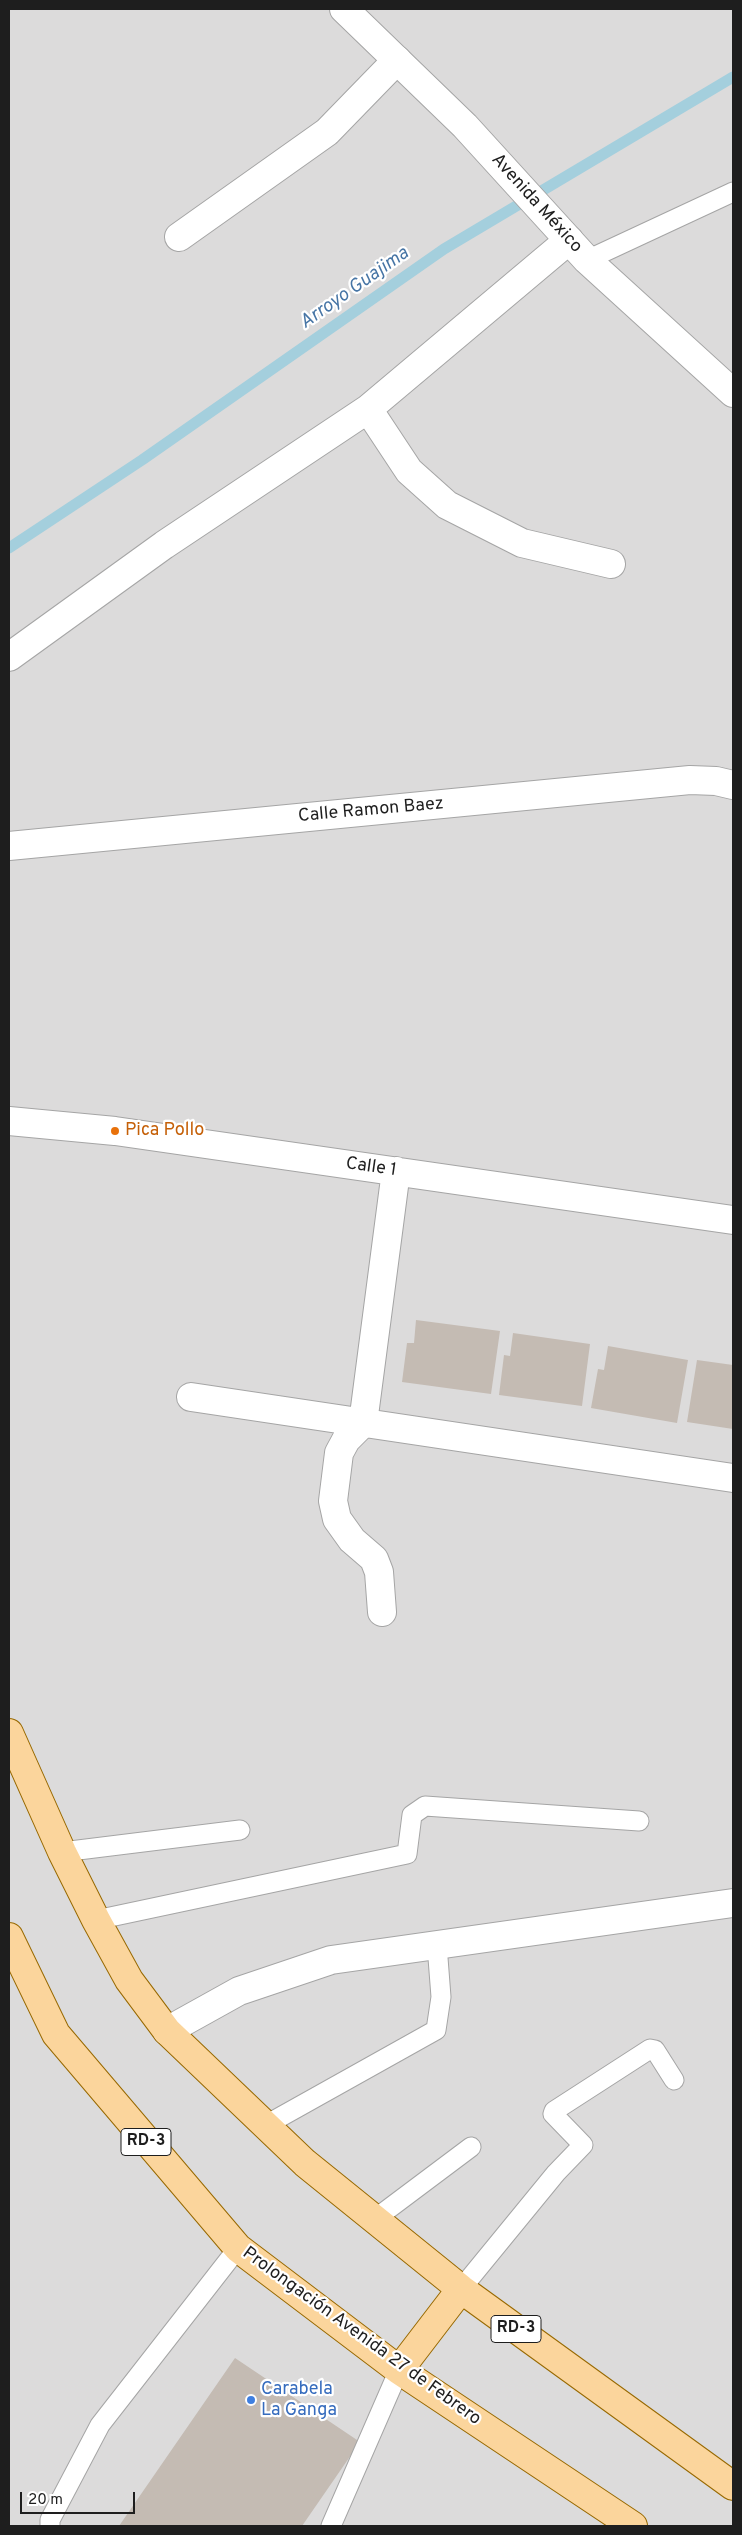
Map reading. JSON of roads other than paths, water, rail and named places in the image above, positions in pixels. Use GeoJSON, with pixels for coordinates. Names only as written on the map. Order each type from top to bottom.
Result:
{"type":"FeatureCollection","features":[{"type":"Feature","properties":{"kind":"main road","name":"RD-3"},"geometry":{"type":"LineString","coordinates":[[9,1733],[62,1852],[96,1920],[129,1980],[167,2031],[305,2163],[461,2289],[733,2486]]}},
{"type":"Feature","properties":{"kind":"main road","name":"Prolongación Avenida 27 de Febrero"},"geometry":{"type":"LineString","coordinates":[[9,1937],[56,2034],[238,2248],[400,2370],[633,2526]]}},
{"type":"Feature","properties":{"kind":"main road"},"geometry":{"type":"LineString","coordinates":[[400,2370],[461,2289]]}},
{"type":"Feature","properties":{"kind":"street","name":"Avenida México"},"geometry":{"type":"LineString","coordinates":[[344,9],[465,126],[587,260],[733,393]]}},
{"type":"Feature","properties":{"kind":"street"},"geometry":{"type":"LineString","coordinates":[[179,237],[327,132],[396,60]]}},
{"type":"Feature","properties":{"kind":"street"},"geometry":{"type":"LineString","coordinates":[[9,657],[164,545],[368,409],[569,240]]}},
{"type":"Feature","properties":{"kind":"street"},"geometry":{"type":"LineString","coordinates":[[368,409],[409,471],[447,505],[522,543],[612,564]]}},
{"type":"Feature","properties":{"kind":"street","name":"Calle Ramon Baez"},"geometry":{"type":"LineString","coordinates":[[9,846],[690,780],[716,781],[733,785]]}},
{"type":"Feature","properties":{"kind":"street","name":"Calle 1"},"geometry":{"type":"LineString","coordinates":[[9,1120],[115,1131],[733,1220]]}},
{"type":"Feature","properties":{"kind":"street"},"geometry":{"type":"LineString","coordinates":[[382,1612],[377,1565],[374,1559],[352,1540],[337,1518],[333,1501],[338,1452],[346,1440],[363,1423],[396,1172]]}},
{"type":"Feature","properties":{"kind":"street"},"geometry":{"type":"LineString","coordinates":[[191,1397],[733,1478]]}},
{"type":"Feature","properties":{"kind":"street"},"geometry":{"type":"LineString","coordinates":[[167,2031],[239,1991],[331,1960],[733,1903]]}},
{"type":"Feature","properties":{"kind":"lane"},"geometry":{"type":"LineString","coordinates":[[587,260],[733,192]]}},
{"type":"Feature","properties":{"kind":"lane"},"geometry":{"type":"LineString","coordinates":[[96,1920],[407,1854],[412,1815],[425,1806],[640,1820]]}},
{"type":"Feature","properties":{"kind":"lane"},"geometry":{"type":"LineString","coordinates":[[62,1852],[240,1830]]}},
{"type":"Feature","properties":{"kind":"lane"},"geometry":{"type":"LineString","coordinates":[[266,2125],[436,2030],[441,1997],[437,1945]]}},
{"type":"Feature","properties":{"kind":"lane"},"geometry":{"type":"LineString","coordinates":[[461,2289],[556,2172],[583,2145],[553,2114],[554,2111],[650,2048],[655,2050],[674,2080]]}},
{"type":"Feature","properties":{"kind":"lane"},"geometry":{"type":"LineString","coordinates":[[375,2219],[471,2147]]}},
{"type":"Feature","properties":{"kind":"lane"},"geometry":{"type":"LineString","coordinates":[[50,2526],[50,2520],[100,2425],[238,2248]]}},
{"type":"Feature","properties":{"kind":"lane"},"geometry":{"type":"LineString","coordinates":[[331,2526],[400,2370]]}},
{"type":"Feature","properties":{"kind":"waterway","name":"Arroyo Guajima"},"geometry":{"type":"LineString","coordinates":[[9,548],[142,460],[444,249],[733,77]]}},
{"type":"Feature","properties":{"kind":"place","name":"Pica Pollo"},"geometry":{"type":"Point","coordinates":[115,1131]}},
{"type":"Feature","properties":{"kind":"place","name":"Carabela La Ganga"},"geometry":{"type":"Point","coordinates":[251,2400]}}]}
